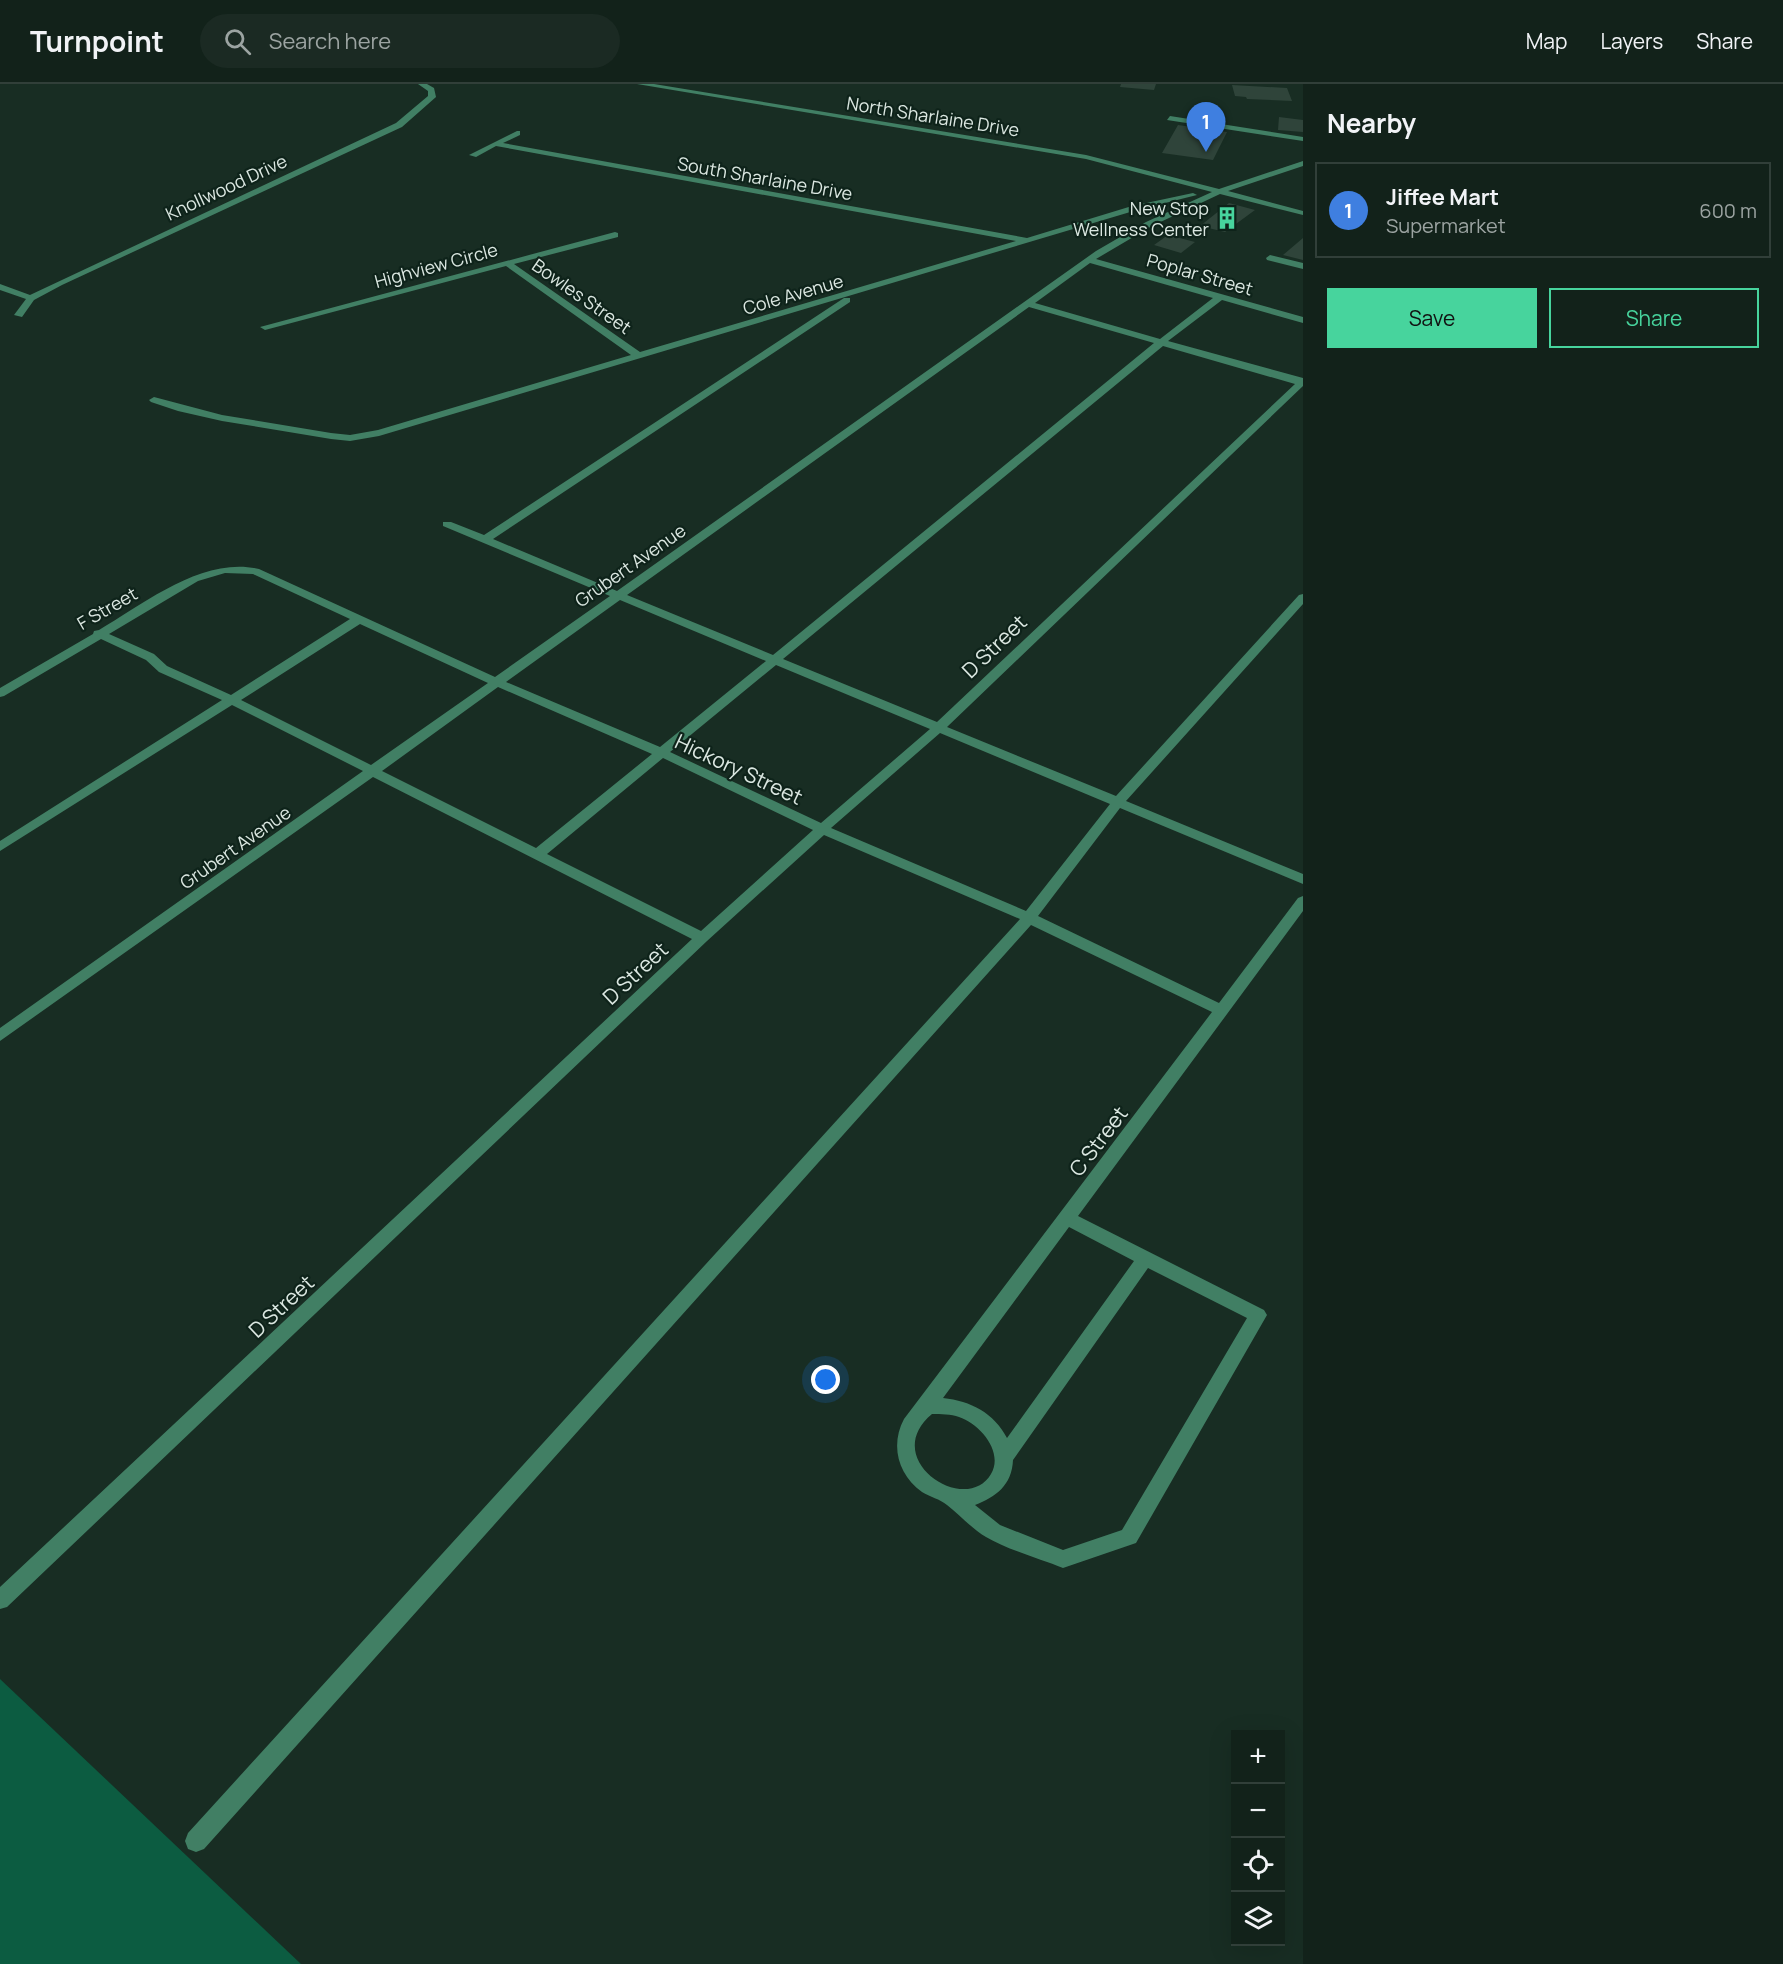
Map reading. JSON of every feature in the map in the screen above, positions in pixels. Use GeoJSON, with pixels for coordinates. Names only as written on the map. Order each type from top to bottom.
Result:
{"type":"FeatureCollection","features":[{"type":"Feature","properties":{"kind":"street","name":"Knollwood Drive"},"geometry":{"type":"LineString","coordinates":[[19,315],[31,298],[59,283],[399,125],[432,97],[431,90],[422,84]]}},
{"type":"Feature","properties":{"kind":"street","name":"North Sharlaine Drive"},"geometry":{"type":"LineString","coordinates":[[641,84],[1077,155],[1303,213]]}},
{"type":"Feature","properties":{"kind":"street"},"geometry":{"type":"LineString","coordinates":[[1170,118],[1303,139]]}},
{"type":"Feature","properties":{"kind":"street"},"geometry":{"type":"LineString","coordinates":[[473,155],[517,133]]}},
{"type":"Feature","properties":{"kind":"street","name":"South Sharlaine Drive"},"geometry":{"type":"LineString","coordinates":[[495,144],[1029,241]]}},
{"type":"Feature","properties":{"kind":"street","name":"Grubert Avenue"},"geometry":{"type":"LineString","coordinates":[[0,1036],[1089,260],[1167,213],[1217,191],[1303,163]]}},
{"type":"Feature","properties":{"kind":"street","name":"Cole Avenue"},"geometry":{"type":"LineString","coordinates":[[154,400],[191,411],[331,436],[350,438],[379,433],[1154,203],[1217,191]]}},
{"type":"Feature","properties":{"kind":"street","name":"Highview Circle"},"geometry":{"type":"LineString","coordinates":[[265,327],[615,235]]}},
{"type":"Feature","properties":{"kind":"street"},"geometry":{"type":"LineString","coordinates":[[1270,258],[1303,266]]}},
{"type":"Feature","properties":{"kind":"street","name":"Poplar Street"},"geometry":{"type":"LineString","coordinates":[[1089,260],[1303,320]]}},
{"type":"Feature","properties":{"kind":"street","name":"Bowles Street"},"geometry":{"type":"LineString","coordinates":[[507,263],[639,356]]}},
{"type":"Feature","properties":{"kind":"street"},"geometry":{"type":"LineString","coordinates":[[0,287],[31,298]]}},
{"type":"Feature","properties":{"kind":"street"},"geometry":{"type":"LineString","coordinates":[[484,540],[861,291]]}},
{"type":"Feature","properties":{"kind":"street"},"geometry":{"type":"LineString","coordinates":[[538,854],[1160,343],[1220,297]]}},
{"type":"Feature","properties":{"kind":"street"},"geometry":{"type":"LineString","coordinates":[[1028,303],[1160,343],[1302,382]]}},
{"type":"Feature","properties":{"kind":"street","name":"D Street"},"geometry":{"type":"LineString","coordinates":[[0,1600],[702,938],[938,728],[1302,382]]}},
{"type":"Feature","properties":{"kind":"street"},"geometry":{"type":"LineString","coordinates":[[447,524],[1303,879]]}},
{"type":"Feature","properties":{"kind":"street","name":"Hickory Street"},"geometry":{"type":"LineString","coordinates":[[238,569],[255,571],[496,682],[662,753],[822,829],[1029,918],[1222,1011]]}},
{"type":"Feature","properties":{"kind":"street","name":"F Street"},"geometry":{"type":"LineString","coordinates":[[0,693],[98,633],[194,579],[214,572],[238,569]]}},
{"type":"Feature","properties":{"kind":"street"},"geometry":{"type":"LineString","coordinates":[[196,1841],[1029,918],[1118,802],[1303,597]]}},
{"type":"Feature","properties":{"kind":"street"},"geometry":{"type":"LineString","coordinates":[[0,847],[359,619]]}},
{"type":"Feature","properties":{"kind":"street"},"geometry":{"type":"LineString","coordinates":[[98,633],[150,657],[163,669],[232,700],[702,938]]}},
{"type":"Feature","properties":{"kind":"street","name":"C Street"},"geometry":{"type":"LineString","coordinates":[[926,1407],[1303,901]]}},
{"type":"Feature","properties":{"kind":"street"},"geometry":{"type":"LineString","coordinates":[[950,1496],[977,1496],[990,1489],[1001,1476],[1004,1457],[1001,1444],[992,1430],[974,1414],[951,1406],[926,1407],[907,1431],[905,1439],[908,1459],[922,1480],[929,1486],[950,1496],[993,1531],[1063,1559],[1129,1537],[1258,1315],[1067,1218]]}},
{"type":"Feature","properties":{"kind":"street"},"geometry":{"type":"LineString","coordinates":[[1004,1457],[1145,1259]]}},
{"type":"Feature","properties":{"kind":"green space"},"geometry":{"type":"Polygon","coordinates":[[[0,1679],[301,1964],[0,1964],[0,1679]]]}},
{"type":"Feature","properties":{"kind":"building"},"geometry":{"type":"Polygon","coordinates":[[[1121,84],[1156,84],[1154,90],[1120,87],[1121,84]]]}},
{"type":"Feature","properties":{"kind":"building"},"geometry":{"type":"Polygon","coordinates":[[[1232,85],[1287,88],[1292,101],[1247,99],[1235,96],[1232,85]]]}},
{"type":"Feature","properties":{"kind":"building"},"geometry":{"type":"Polygon","coordinates":[[[1279,117],[1303,120],[1303,132],[1278,130],[1279,117]]]}},
{"type":"Feature","properties":{"kind":"building"},"geometry":{"type":"Polygon","coordinates":[[[1178,125],[1227,132],[1213,160],[1162,153],[1178,125]]]}},
{"type":"Feature","properties":{"kind":"building","name":"New Stop Wellness Center"},"geometry":{"type":"Polygon","coordinates":[[[1229,203],[1255,210],[1225,232],[1200,226],[1229,203]]]}},
{"type":"Feature","properties":{"kind":"building"},"geometry":{"type":"Polygon","coordinates":[[[1168,235],[1195,242],[1181,253],[1154,245],[1168,235]]]}},
{"type":"Feature","properties":{"kind":"building"},"geometry":{"type":"Polygon","coordinates":[[[1303,238],[1303,260],[1283,255],[1303,238]]]}},
{"type":"Feature","properties":{"kind":"place","name":"Jiffee Mart"},"geometry":{"type":"Point","coordinates":[1206,152]}},
{"type":"Feature","properties":{"kind":"place","name":"New Stop Wellness Center"},"geometry":{"type":"Point","coordinates":[1227,218]}}]}
